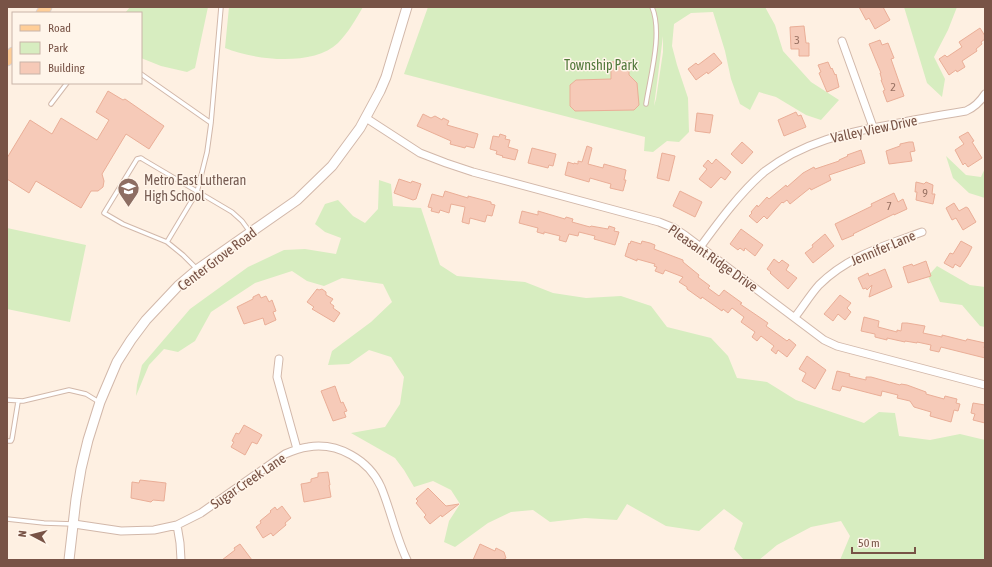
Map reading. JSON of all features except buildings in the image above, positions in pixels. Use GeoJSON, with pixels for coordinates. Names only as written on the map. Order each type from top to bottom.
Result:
{"type":"FeatureCollection","features":[{"type":"Feature","properties":{"kind":"street","name":"Center Grove Road"},"geometry":{"type":"LineString","coordinates":[[69,560],[81,470],[88,440],[100,402],[117,362],[131,340],[160,304],[178,286],[198,269],[297,200],[314,185],[345,150],[366,118],[386,77],[407,7]]}},
{"type":"Feature","properties":{"kind":"street"},"geometry":{"type":"LineString","coordinates":[[842,41],[873,127]]}},
{"type":"Feature","properties":{"kind":"street","name":"Valley View Drive"},"geometry":{"type":"LineString","coordinates":[[701,246],[736,201],[765,172],[802,149],[841,134],[966,111],[979,103],[985,94]]}},
{"type":"Feature","properties":{"kind":"street","name":"Pleasant Ridge Drive"},"geometry":{"type":"LineString","coordinates":[[366,118],[420,153],[446,163],[473,172],[659,222],[674,228],[701,246],[824,340],[846,350],[985,385]]}},
{"type":"Feature","properties":{"kind":"street","name":"Jennifer Lane"},"geometry":{"type":"LineString","coordinates":[[795,317],[818,287],[830,275],[844,265],[864,254],[922,232]]}},
{"type":"Feature","properties":{"kind":"street"},"geometry":{"type":"LineString","coordinates":[[279,359],[277,378],[297,449]]}},
{"type":"Feature","properties":{"kind":"street","name":"Sugar Creek Lane"},"geometry":{"type":"LineString","coordinates":[[74,524],[121,531],[154,530],[177,525],[200,513],[285,454],[310,446],[329,447],[352,455],[369,469],[381,487],[394,529],[407,560]]}},
{"type":"Feature","properties":{"kind":"street"},"geometry":{"type":"LineString","coordinates":[[177,525],[181,560]]}},
{"type":"Feature","properties":{"kind":"lane"},"geometry":{"type":"LineString","coordinates":[[167,242],[197,192],[207,152],[221,7]]}},
{"type":"Feature","properties":{"kind":"lane"},"geometry":{"type":"LineString","coordinates":[[646,104],[656,38],[656,25],[652,7]]}},
{"type":"Feature","properties":{"kind":"lane"},"geometry":{"type":"LineString","coordinates":[[142,75],[211,123]]}},
{"type":"Feature","properties":{"kind":"lane"},"geometry":{"type":"LineString","coordinates":[[51,104],[66,84]]}},
{"type":"Feature","properties":{"kind":"lane"},"geometry":{"type":"LineString","coordinates":[[198,269],[167,242],[123,224],[104,212],[135,161],[139,159],[144,160],[237,216],[251,233]]}},
{"type":"Feature","properties":{"kind":"lane"},"geometry":{"type":"LineString","coordinates":[[7,400],[18,402],[69,390],[86,394],[100,402]]}},
{"type":"Feature","properties":{"kind":"lane"},"geometry":{"type":"LineString","coordinates":[[7,441],[11,441],[12,439],[18,402]]}},
{"type":"Feature","properties":{"kind":"lane"},"geometry":{"type":"LineString","coordinates":[[7,519],[44,523],[74,524]]}},
{"type":"Feature","properties":{"kind":"green space"},"geometry":{"type":"Polygon","coordinates":[[[130,7],[208,7],[195,68],[187,72],[161,66],[142,58],[142,12],[126,12],[130,7]]]}},
{"type":"Feature","properties":{"kind":"green space"},"geometry":{"type":"Polygon","coordinates":[[[229,7],[363,7],[345,35],[338,43],[327,51],[314,56],[283,59],[251,56],[225,48],[229,7]]]}},
{"type":"Feature","properties":{"kind":"green space","name":"Township Park"},"geometry":{"type":"Polygon","coordinates":[[[428,7],[765,7],[775,25],[783,51],[811,82],[839,100],[821,120],[806,115],[776,97],[759,92],[750,110],[740,104],[731,79],[725,51],[713,12],[691,13],[674,24],[672,46],[688,98],[689,132],[679,142],[667,141],[653,152],[644,151],[645,137],[404,74],[428,7]],[[663,36],[654,106],[656,99],[663,52],[663,36]]]}},
{"type":"Feature","properties":{"kind":"green space"},"geometry":{"type":"Polygon","coordinates":[[[904,7],[957,7],[948,30],[934,57],[945,79],[942,97],[927,83],[904,7]]]}},
{"type":"Feature","properties":{"kind":"green space"},"geometry":{"type":"Polygon","coordinates":[[[946,156],[966,175],[981,177],[985,168],[985,198],[969,193],[953,178],[946,156]]]}},
{"type":"Feature","properties":{"kind":"green space"},"geometry":{"type":"Polygon","coordinates":[[[379,180],[391,184],[393,206],[421,208],[440,265],[457,276],[525,282],[553,293],[586,298],[621,296],[651,306],[667,327],[711,338],[728,356],[737,378],[767,382],[796,400],[864,423],[879,412],[895,413],[899,436],[930,440],[960,434],[985,440],[985,560],[840,560],[850,536],[841,521],[811,527],[777,545],[759,560],[744,560],[734,549],[743,523],[724,509],[699,531],[666,526],[627,504],[617,520],[585,518],[550,522],[533,510],[511,512],[488,523],[455,547],[444,542],[449,521],[460,504],[451,490],[433,481],[414,487],[395,458],[351,433],[385,427],[400,404],[404,377],[391,357],[369,350],[349,364],[328,365],[332,351],[371,322],[392,302],[383,284],[342,278],[324,286],[307,281],[292,271],[255,283],[211,312],[195,341],[178,352],[164,349],[149,365],[136,396],[142,365],[190,309],[248,267],[284,250],[305,249],[336,254],[341,238],[325,232],[315,224],[325,204],[338,200],[353,216],[365,223],[378,209],[379,180]]]}},
{"type":"Feature","properties":{"kind":"green space"},"geometry":{"type":"Polygon","coordinates":[[[7,228],[86,245],[70,322],[7,309],[7,228]]]}},
{"type":"Feature","properties":{"kind":"green space"},"geometry":{"type":"Polygon","coordinates":[[[937,266],[970,285],[985,287],[985,327],[980,326],[962,305],[940,302],[928,276],[937,266]]]}},
{"type":"Feature","properties":{"kind":"place","name":"Metro East Lutheran High School"},"geometry":{"type":"Point","coordinates":[129,208]}}]}
